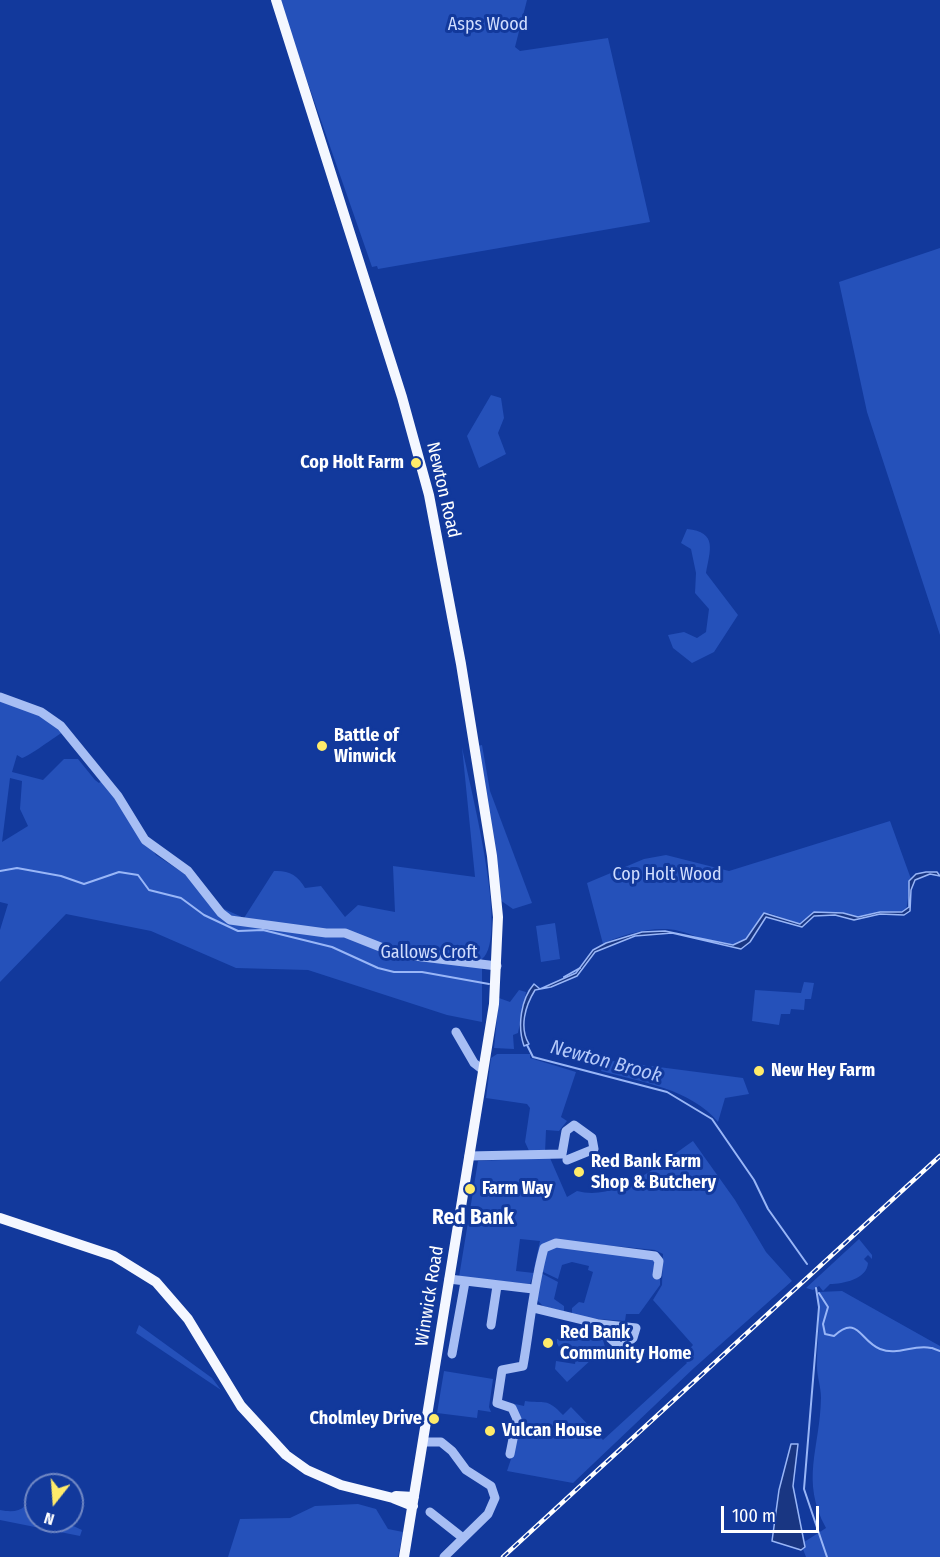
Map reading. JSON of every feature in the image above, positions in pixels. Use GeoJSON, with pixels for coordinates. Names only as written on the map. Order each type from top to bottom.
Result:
{"type":"FeatureCollection","features":[{"type":"Feature","properties":{"kind":"main road","name":"Newton Road"},"geometry":{"type":"LineString","coordinates":[[276,0],[399,387],[429,495],[461,664],[492,856],[498,917],[494,1004]]}},
{"type":"Feature","properties":{"kind":"main road","name":"Winwick Road"},"geometry":{"type":"LineString","coordinates":[[404,1557],[494,1004]]}},
{"type":"Feature","properties":{"kind":"main road"},"geometry":{"type":"LineString","coordinates":[[0,1218],[114,1256],[156,1282],[188,1319],[241,1406],[286,1455],[307,1470],[341,1485],[393,1498],[396,1496],[413,1502]]}},
{"type":"Feature","properties":{"kind":"street"},"geometry":{"type":"LineString","coordinates":[[0,697],[40,712],[61,726],[118,796],[145,840],[188,871],[221,913],[230,920],[326,933],[339,931],[398,954],[497,966]]}},
{"type":"Feature","properties":{"kind":"street"},"geometry":{"type":"LineString","coordinates":[[456,1032],[474,1063],[483,1070]]}},
{"type":"Feature","properties":{"kind":"street"},"geometry":{"type":"LineString","coordinates":[[469,1156],[562,1154],[566,1131],[574,1125],[592,1138],[594,1149],[567,1160]]}},
{"type":"Feature","properties":{"kind":"street"},"geometry":{"type":"LineString","coordinates":[[510,1454],[517,1419],[512,1408],[497,1403],[502,1370],[523,1366],[533,1308],[533,1289],[544,1248],[556,1243],[655,1256],[659,1261],[657,1275]]}},
{"type":"Feature","properties":{"kind":"street"},"geometry":{"type":"LineString","coordinates":[[449,1279],[533,1289]]}},
{"type":"Feature","properties":{"kind":"street"},"geometry":{"type":"LineString","coordinates":[[452,1354],[465,1282]]}},
{"type":"Feature","properties":{"kind":"street"},"geometry":{"type":"LineString","coordinates":[[491,1325],[497,1286]]}},
{"type":"Feature","properties":{"kind":"street"},"geometry":{"type":"LineString","coordinates":[[533,1308],[599,1324]]}},
{"type":"Feature","properties":{"kind":"street"},"geometry":{"type":"LineString","coordinates":[[423,1442],[441,1442],[452,1451],[466,1470],[491,1486],[495,1498],[488,1514],[444,1557]]}},
{"type":"Feature","properties":{"kind":"street"},"geometry":{"type":"LineString","coordinates":[[495,1498],[507,1499]]}},
{"type":"Feature","properties":{"kind":"street"},"geometry":{"type":"LineString","coordinates":[[430,1512],[463,1538]]}},
{"type":"Feature","properties":{"kind":"green space","name":"Asps Wood"},"geometry":{"type":"Polygon","coordinates":[[[279,0],[527,0],[515,47],[520,51],[608,38],[650,222],[378,269],[377,266],[372,267],[279,0]]]}},
{"type":"Feature","properties":{"kind":"green space"},"geometry":{"type":"Polygon","coordinates":[[[940,248],[940,635],[867,412],[839,282],[940,248]]]}},
{"type":"Feature","properties":{"kind":"green space"},"geometry":{"type":"Polygon","coordinates":[[[491,395],[501,398],[504,418],[498,433],[506,454],[479,468],[467,436],[491,395]]]}},
{"type":"Feature","properties":{"kind":"green space"},"geometry":{"type":"Polygon","coordinates":[[[687,529],[704,534],[708,538],[710,550],[706,573],[738,615],[714,652],[692,663],[673,648],[668,635],[684,632],[697,638],[706,632],[709,609],[695,593],[696,573],[691,549],[681,543],[687,529]]]}},
{"type":"Feature","properties":{"kind":"green space","name":"Gallows Croft"},"geometry":{"type":"Polygon","coordinates":[[[0,699],[35,711],[65,731],[26,757],[22,758],[17,755],[12,772],[43,780],[64,759],[78,759],[95,780],[99,783],[102,780],[156,855],[197,882],[211,903],[244,918],[274,871],[292,874],[305,888],[321,886],[345,917],[358,905],[395,912],[393,866],[475,877],[462,747],[479,824],[490,892],[492,922],[489,945],[482,959],[482,1022],[447,1015],[308,970],[236,968],[151,931],[66,914],[0,982],[0,930],[8,904],[0,902],[0,699]],[[10,778],[2,842],[28,826],[20,809],[22,781],[10,778]]]}},
{"type":"Feature","properties":{"kind":"green space"},"geometry":{"type":"Polygon","coordinates":[[[482,745],[490,791],[532,903],[513,909],[500,900],[478,746],[482,745]]]}},
{"type":"Feature","properties":{"kind":"green space","name":"Cop Holt Wood"},"geometry":{"type":"Polygon","coordinates":[[[890,821],[911,879],[906,911],[880,912],[858,917],[843,913],[814,912],[800,924],[769,913],[760,920],[747,938],[730,945],[670,929],[630,934],[603,944],[587,883],[644,859],[666,855],[729,871],[890,821]]]}},
{"type":"Feature","properties":{"kind":"green space"},"geometry":{"type":"Polygon","coordinates":[[[555,923],[560,959],[541,962],[536,926],[555,923]]]}},
{"type":"Feature","properties":{"kind":"green space"},"geometry":{"type":"Polygon","coordinates":[[[804,982],[814,983],[811,999],[805,999],[804,1010],[791,1009],[790,1014],[781,1014],[779,1025],[752,1021],[755,990],[801,993],[804,982]]]}},
{"type":"Feature","properties":{"kind":"green space"},"geometry":{"type":"Polygon","coordinates":[[[519,990],[526,992],[518,1033],[513,1035],[514,1049],[494,1048],[499,998],[510,1002],[519,990]]]}},
{"type":"Feature","properties":{"kind":"green space"},"geometry":{"type":"Polygon","coordinates":[[[497,1054],[530,1054],[530,1058],[576,1072],[561,1117],[567,1121],[559,1131],[546,1130],[545,1153],[530,1153],[525,1142],[530,1108],[527,1104],[486,1098],[491,1058],[497,1054]]]}},
{"type":"Feature","properties":{"kind":"green space"},"geometry":{"type":"Polygon","coordinates":[[[605,1060],[743,1078],[749,1094],[725,1098],[718,1122],[707,1111],[680,1094],[601,1071],[605,1060]]]}},
{"type":"Feature","properties":{"kind":"green space"},"geometry":{"type":"Polygon","coordinates":[[[693,1141],[735,1200],[766,1252],[792,1281],[694,1368],[573,1483],[507,1471],[512,1456],[515,1404],[524,1406],[525,1401],[545,1402],[563,1415],[571,1407],[603,1440],[687,1363],[682,1357],[693,1345],[653,1300],[662,1285],[663,1254],[655,1250],[553,1240],[534,1269],[540,1241],[520,1239],[516,1271],[534,1273],[530,1284],[459,1277],[478,1161],[550,1158],[567,1197],[577,1191],[592,1193],[623,1186],[653,1169],[693,1141]]]}},
{"type":"Feature","properties":{"kind":"green space"},"geometry":{"type":"Polygon","coordinates":[[[859,1239],[872,1255],[872,1259],[868,1255],[864,1259],[868,1263],[867,1268],[859,1277],[847,1282],[830,1284],[823,1291],[819,1286],[813,1290],[806,1288],[859,1239]]]}},
{"type":"Feature","properties":{"kind":"green space"},"geometry":{"type":"Polygon","coordinates":[[[557,1245],[589,1245],[660,1255],[660,1285],[639,1314],[626,1314],[625,1321],[572,1317],[572,1308],[579,1302],[584,1303],[593,1272],[588,1270],[589,1266],[572,1262],[562,1265],[558,1279],[539,1270],[547,1251],[557,1245]]]}},
{"type":"Feature","properties":{"kind":"green space"},"geometry":{"type":"Polygon","coordinates":[[[539,1272],[558,1282],[554,1299],[564,1306],[564,1312],[543,1306],[535,1298],[539,1272]]]}},
{"type":"Feature","properties":{"kind":"green space"},"geometry":{"type":"Polygon","coordinates":[[[842,1291],[940,1346],[940,1557],[806,1557],[801,1544],[826,1528],[818,1511],[813,1479],[821,1398],[817,1366],[818,1292],[842,1291]]]}},
{"type":"Feature","properties":{"kind":"green space"},"geometry":{"type":"Polygon","coordinates":[[[139,1325],[212,1378],[221,1390],[136,1333],[139,1325]]]}},
{"type":"Feature","properties":{"kind":"green space"},"geometry":{"type":"Polygon","coordinates":[[[569,1325],[603,1340],[605,1347],[567,1382],[555,1369],[556,1361],[575,1364],[577,1350],[559,1347],[557,1343],[557,1339],[566,1340],[569,1325]]]}},
{"type":"Feature","properties":{"kind":"green space"},"geometry":{"type":"Polygon","coordinates":[[[444,1371],[493,1379],[489,1407],[491,1412],[478,1410],[477,1418],[437,1413],[444,1371]]]}},
{"type":"Feature","properties":{"kind":"green space"},"geometry":{"type":"Polygon","coordinates":[[[358,1504],[376,1509],[388,1529],[403,1532],[398,1557],[228,1557],[240,1519],[290,1518],[315,1506],[358,1504]]]}},
{"type":"Feature","properties":{"kind":"green space"},"geometry":{"type":"Polygon","coordinates":[[[24,1507],[24,1525],[0,1520],[0,1510],[13,1511],[24,1507]]]}},
{"type":"Feature","properties":{"kind":"green space"},"geometry":{"type":"Polygon","coordinates":[[[65,1533],[81,1533],[80,1536],[65,1533]]]}},
{"type":"Feature","properties":{"kind":"shaded area"},"geometry":{"type":"Polygon","coordinates":[[[937,872],[940,876],[930,874],[915,880],[911,890],[910,911],[904,915],[880,914],[854,920],[835,915],[814,916],[802,927],[766,917],[750,942],[741,949],[672,933],[635,936],[595,952],[577,976],[551,987],[535,990],[524,1017],[524,1031],[529,1044],[524,1046],[521,1030],[523,1005],[534,984],[540,989],[576,973],[593,950],[606,943],[642,932],[665,931],[733,945],[746,939],[764,913],[800,924],[814,912],[843,913],[858,917],[880,912],[902,912],[909,907],[909,881],[916,874],[937,872]]]}},
{"type":"Feature","properties":{"kind":"shaded area"},"geometry":{"type":"Polygon","coordinates":[[[791,1444],[798,1444],[793,1486],[805,1547],[801,1550],[772,1541],[779,1490],[791,1444]]]}},
{"type":"Feature","properties":{"kind":"waterway","name":"Newton Brook"},"geometry":{"type":"LineString","coordinates":[[0,871],[17,868],[61,876],[84,884],[119,872],[138,875],[149,890],[181,898],[204,915],[238,931],[263,930],[332,947],[378,968],[394,972],[422,972],[489,984]]}},
{"type":"Feature","properties":{"kind":"waterway","name":"Newton Brook"},"geometry":{"type":"LineString","coordinates":[[564,977],[580,968]]}},
{"type":"Feature","properties":{"kind":"waterway","name":"Newton Brook"},"geometry":{"type":"LineString","coordinates":[[527,1045],[533,1057],[667,1092],[712,1119],[754,1180],[768,1209],[807,1264]]}},
{"type":"Feature","properties":{"kind":"waterway","name":"Newton Brook"},"geometry":{"type":"LineString","coordinates":[[816,1288],[819,1307],[804,1489],[827,1557]]}},
{"type":"Feature","properties":{"kind":"waterway"},"geometry":{"type":"LineString","coordinates":[[819,1293],[828,1307],[823,1324],[825,1334],[834,1336],[842,1330],[854,1328],[873,1345],[887,1351],[918,1347],[931,1348]]}},
{"type":"Feature","properties":{"kind":"waterway"},"geometry":{"type":"LineString","coordinates":[[932,1348],[940,1351]]}},
{"type":"Feature","properties":{"kind":"railway"},"geometry":{"type":"LineString","coordinates":[[503,1557],[940,1156]]}},
{"type":"Feature","properties":{"kind":"place","name":"Cop Holt Farm"},"geometry":{"type":"Point","coordinates":[416,463]}},
{"type":"Feature","properties":{"kind":"place","name":"Battle of Winwick"},"geometry":{"type":"Point","coordinates":[322,746]}},
{"type":"Feature","properties":{"kind":"place","name":"New Hey Farm"},"geometry":{"type":"Point","coordinates":[759,1071]}},
{"type":"Feature","properties":{"kind":"place","name":"Red Bank Farm Shop & Butchery"},"geometry":{"type":"Point","coordinates":[579,1172]}},
{"type":"Feature","properties":{"kind":"place","name":"Farm Way"},"geometry":{"type":"Point","coordinates":[470,1189]}},
{"type":"Feature","properties":{"kind":"place","name":"Red Bank Community Home"},"geometry":{"type":"Point","coordinates":[548,1343]}},
{"type":"Feature","properties":{"kind":"place","name":"Cholmley Drive"},"geometry":{"type":"Point","coordinates":[434,1419]}},
{"type":"Feature","properties":{"kind":"place","name":"Vulcan House"},"geometry":{"type":"Point","coordinates":[490,1431]}},
{"type":"Feature","properties":{"kind":"district","name":"Red Bank"},"geometry":{"type":"Point","coordinates":[473,1218]}}]}
